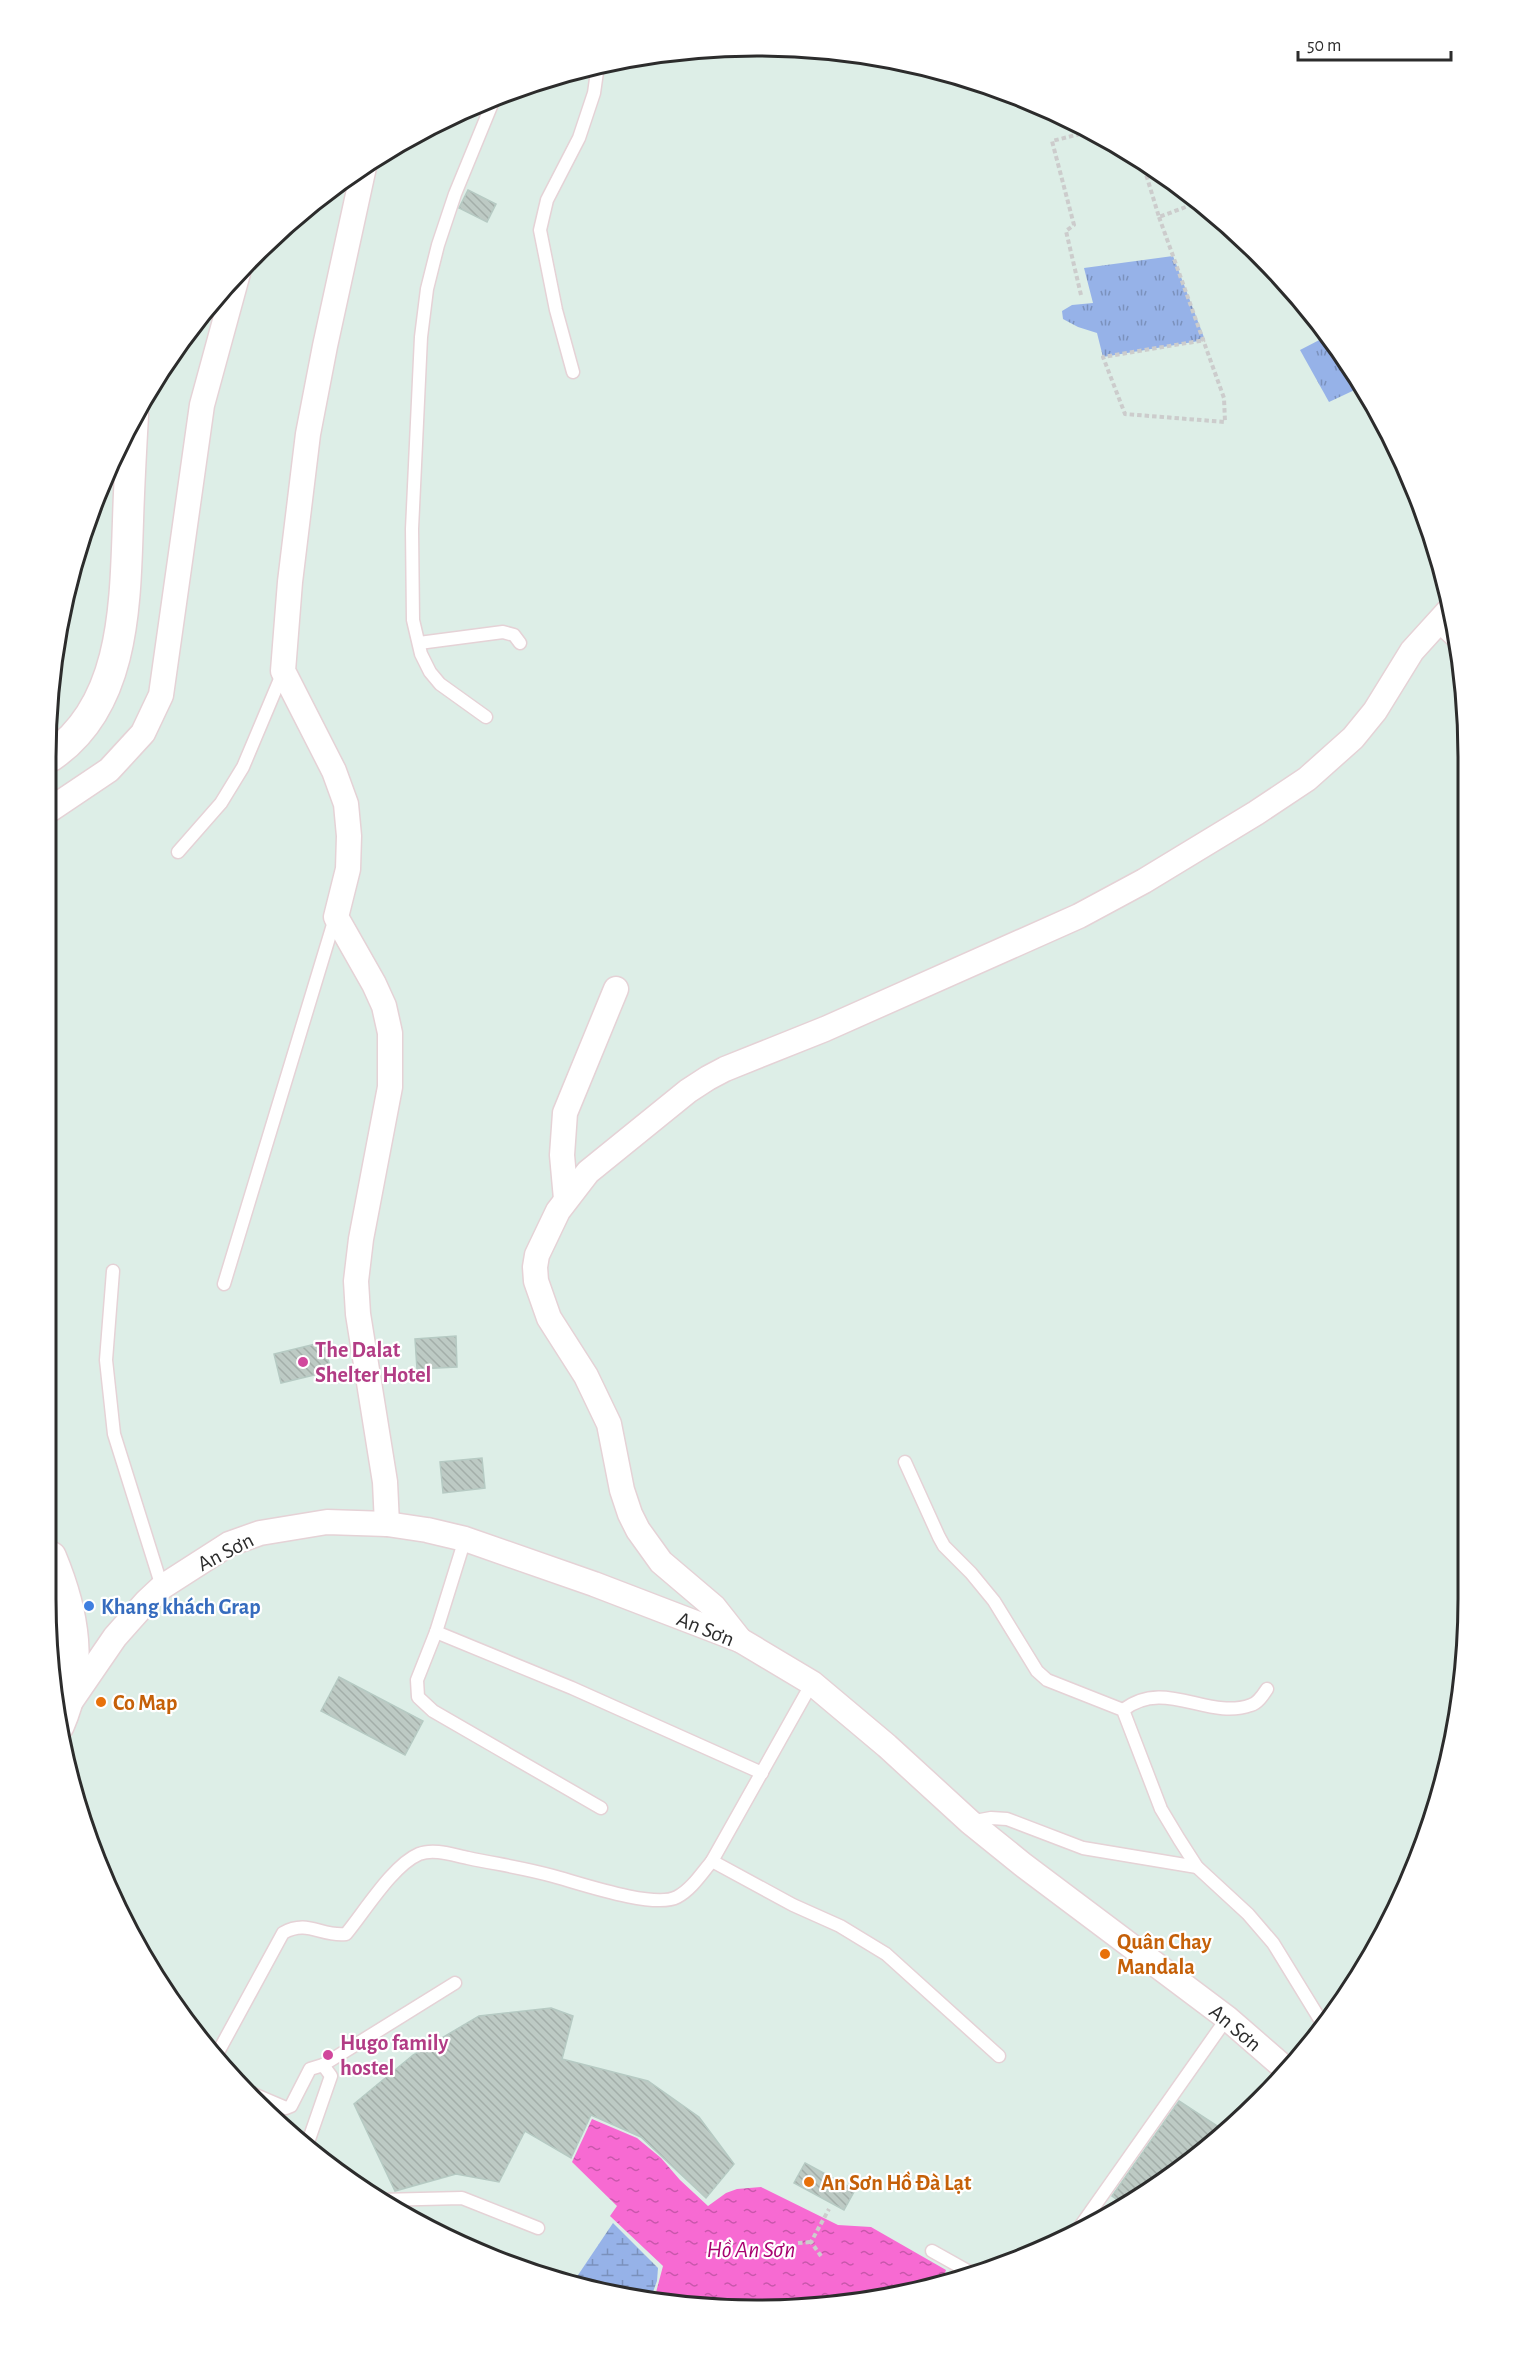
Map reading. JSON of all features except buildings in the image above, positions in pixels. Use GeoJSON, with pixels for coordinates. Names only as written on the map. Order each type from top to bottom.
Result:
{"type":"FeatureCollection","features":[{"type":"Feature","properties":{"kind":"street"},"geometry":{"type":"LineString","coordinates":[[362,178],[308,435],[290,582],[283,671],[334,771],[346,804],[349,836],[348,869],[336,917],[374,984],[384,1006],[390,1033],[390,1087],[361,1239],[356,1281],[358,1314],[385,1482],[387,1524]]}},
{"type":"Feature","properties":{"kind":"street"},"geometry":{"type":"LineString","coordinates":[[56,806],[109,770],[143,733],[161,695],[202,405],[233,291]]}},
{"type":"Feature","properties":{"kind":"street"},"geometry":{"type":"LineString","coordinates":[[56,752],[77,734],[107,686],[124,599],[132,439]]}},
{"type":"Feature","properties":{"kind":"street"},"geometry":{"type":"LineString","coordinates":[[740,1640],[714,1607],[661,1562],[638,1530],[622,1490],[609,1424],[586,1376],[549,1318],[536,1281],[535,1267],[541,1243],[566,1199],[588,1172],[609,1153],[708,1078],[825,1029],[1079,916],[1144,881],[1257,813],[1307,779],[1353,738],[1375,711],[1412,651],[1443,616]]}},
{"type":"Feature","properties":{"kind":"street"},"geometry":{"type":"LineString","coordinates":[[566,1199],[562,1155],[565,1113],[616,989]]}},
{"type":"Feature","properties":{"kind":"street","name":"An Sơn"},"geometry":{"type":"LineString","coordinates":[[66,1713],[115,1637],[132,1616],[162,1587],[229,1544],[260,1533],[327,1522],[387,1524],[465,1539],[594,1584],[740,1640],[812,1683],[887,1746],[970,1822],[1022,1864],[1227,2018],[1281,2065]]}},
{"type":"Feature","properties":{"kind":"street"},"geometry":{"type":"LineString","coordinates":[[56,1568],[59,1575],[62,1632],[75,1656],[65,1706]]}},
{"type":"Feature","properties":{"kind":"lane"},"geometry":{"type":"LineString","coordinates":[[573,372],[556,310],[540,230],[547,200],[579,138],[594,93],[597,74]]}},
{"type":"Feature","properties":{"kind":"lane"},"geometry":{"type":"LineString","coordinates":[[486,717],[440,684],[430,672],[413,620],[412,529],[421,337],[427,289],[438,245],[455,194],[490,109]]}},
{"type":"Feature","properties":{"kind":"lane"},"geometry":{"type":"LineString","coordinates":[[419,643],[503,632],[514,635],[520,644]]}},
{"type":"Feature","properties":{"kind":"lane"},"geometry":{"type":"LineString","coordinates":[[178,852],[221,803],[243,767],[283,671]]}},
{"type":"Feature","properties":{"kind":"lane"},"geometry":{"type":"LineString","coordinates":[[224,1284],[336,917]]}},
{"type":"Feature","properties":{"kind":"lane"},"geometry":{"type":"LineString","coordinates":[[113,1271],[106,1360],[114,1434],[162,1587]]}},
{"type":"Feature","properties":{"kind":"lane"},"geometry":{"type":"LineString","coordinates":[[906,1462],[939,1538],[994,1601],[1037,1671],[1047,1680],[1123,1710],[1161,1809],[1197,1867],[1248,1914],[1273,1943],[1319,2018]]}},
{"type":"Feature","properties":{"kind":"lane"},"geometry":{"type":"LineString","coordinates":[[465,1539],[436,1632],[417,1680],[418,1697],[433,1711],[601,1808]]}},
{"type":"Feature","properties":{"kind":"lane"},"geometry":{"type":"LineString","coordinates":[[436,1632],[572,1688],[762,1773]]}},
{"type":"Feature","properties":{"kind":"lane"},"geometry":{"type":"LineString","coordinates":[[220,2049],[284,1933],[294,1926],[312,1927],[336,1935],[346,1934],[399,1868],[421,1853],[435,1852],[552,1875],[608,1893],[648,1899],[676,1898],[689,1888],[712,1861],[812,1683]]}},
{"type":"Feature","properties":{"kind":"lane"},"geometry":{"type":"LineString","coordinates":[[1123,1710],[1133,1702],[1145,1698],[1164,1697],[1227,1708],[1243,1707],[1253,1705],[1267,1689]]}},
{"type":"Feature","properties":{"kind":"lane"},"geometry":{"type":"LineString","coordinates":[[970,1822],[991,1818],[1007,1819],[1083,1848],[1197,1867]]}},
{"type":"Feature","properties":{"kind":"lane"},"geometry":{"type":"LineString","coordinates":[[712,1861],[793,1905],[840,1926],[886,1954],[999,2056]]}},
{"type":"Feature","properties":{"kind":"lane"},"geometry":{"type":"LineString","coordinates":[[267,2100],[286,2108],[291,2106],[310,2069],[323,2065],[455,1983]]}},
{"type":"Feature","properties":{"kind":"lane"},"geometry":{"type":"LineString","coordinates":[[1087,2217],[1227,2018]]}},
{"type":"Feature","properties":{"kind":"lane"},"geometry":{"type":"LineString","coordinates":[[310,2138],[331,2076],[323,2065]]}},
{"type":"Feature","properties":{"kind":"lane"},"geometry":{"type":"LineString","coordinates":[[396,2200],[462,2198],[538,2228]]}},
{"type":"Feature","properties":{"kind":"lane"},"geometry":{"type":"LineString","coordinates":[[933,2251],[962,2268]]}},
{"type":"Feature","properties":{"kind":"path"},"geometry":{"type":"LineString","coordinates":[[1079,134],[1052,141],[1074,225],[1066,231],[1081,295]]}},
{"type":"Feature","properties":{"kind":"path"},"geometry":{"type":"LineString","coordinates":[[1146,173],[1159,217],[1204,340],[1224,398],[1225,422],[1125,414],[1103,357],[1204,340]]}},
{"type":"Feature","properties":{"kind":"path"},"geometry":{"type":"LineString","coordinates":[[1159,217],[1190,205]]}},
{"type":"Feature","properties":{"kind":"path"},"geometry":{"type":"LineString","coordinates":[[812,2242],[829,2209]]}},
{"type":"Feature","properties":{"kind":"path"},"geometry":{"type":"LineString","coordinates":[[798,2243],[812,2242]]}},
{"type":"Feature","properties":{"kind":"path"},"geometry":{"type":"LineString","coordinates":[[812,2242],[820,2256]]}},
{"type":"Feature","properties":{"kind":"green space"},"geometry":{"type":"Polygon","coordinates":[[[1173,256],[1205,340],[1103,357],[1097,333],[1063,319],[1062,311],[1072,305],[1093,303],[1084,268],[1173,256]]]}},
{"type":"Feature","properties":{"kind":"green space"},"geometry":{"type":"Polygon","coordinates":[[[1321,339],[1355,390],[1329,402],[1300,350],[1321,339]]]}},
{"type":"Feature","properties":{"kind":"green space"},"geometry":{"type":"Polygon","coordinates":[[[613,2223],[658,2268],[653,2291],[577,2276],[613,2223]]]}},
{"type":"Feature","properties":{"kind":"water","name":"Hồ An Sơn"},"geometry":{"type":"Polygon","coordinates":[[[592,2119],[637,2138],[661,2158],[680,2180],[708,2206],[726,2193],[737,2189],[761,2187],[838,2225],[871,2227],[946,2270],[944,2274],[939,2276],[894,2286],[803,2298],[757,2300],[711,2298],[656,2292],[663,2266],[610,2216],[617,2206],[572,2162],[592,2119]]]}},
{"type":"Feature","properties":{"kind":"place","name":"The Dalat Shelter Hotel"},"geometry":{"type":"Point","coordinates":[303,1362]}},
{"type":"Feature","properties":{"kind":"place","name":"Khang khách Grap"},"geometry":{"type":"Point","coordinates":[89,1606]}},
{"type":"Feature","properties":{"kind":"place","name":"Co Map"},"geometry":{"type":"Point","coordinates":[101,1702]}},
{"type":"Feature","properties":{"kind":"place","name":"Quân Chay Mandala"},"geometry":{"type":"Point","coordinates":[1105,1954]}},
{"type":"Feature","properties":{"kind":"place","name":"Hugo family hostel"},"geometry":{"type":"Point","coordinates":[328,2055]}},
{"type":"Feature","properties":{"kind":"place","name":"An Sơn Hồ Đà Lạt"},"geometry":{"type":"Point","coordinates":[809,2182]}}]}
